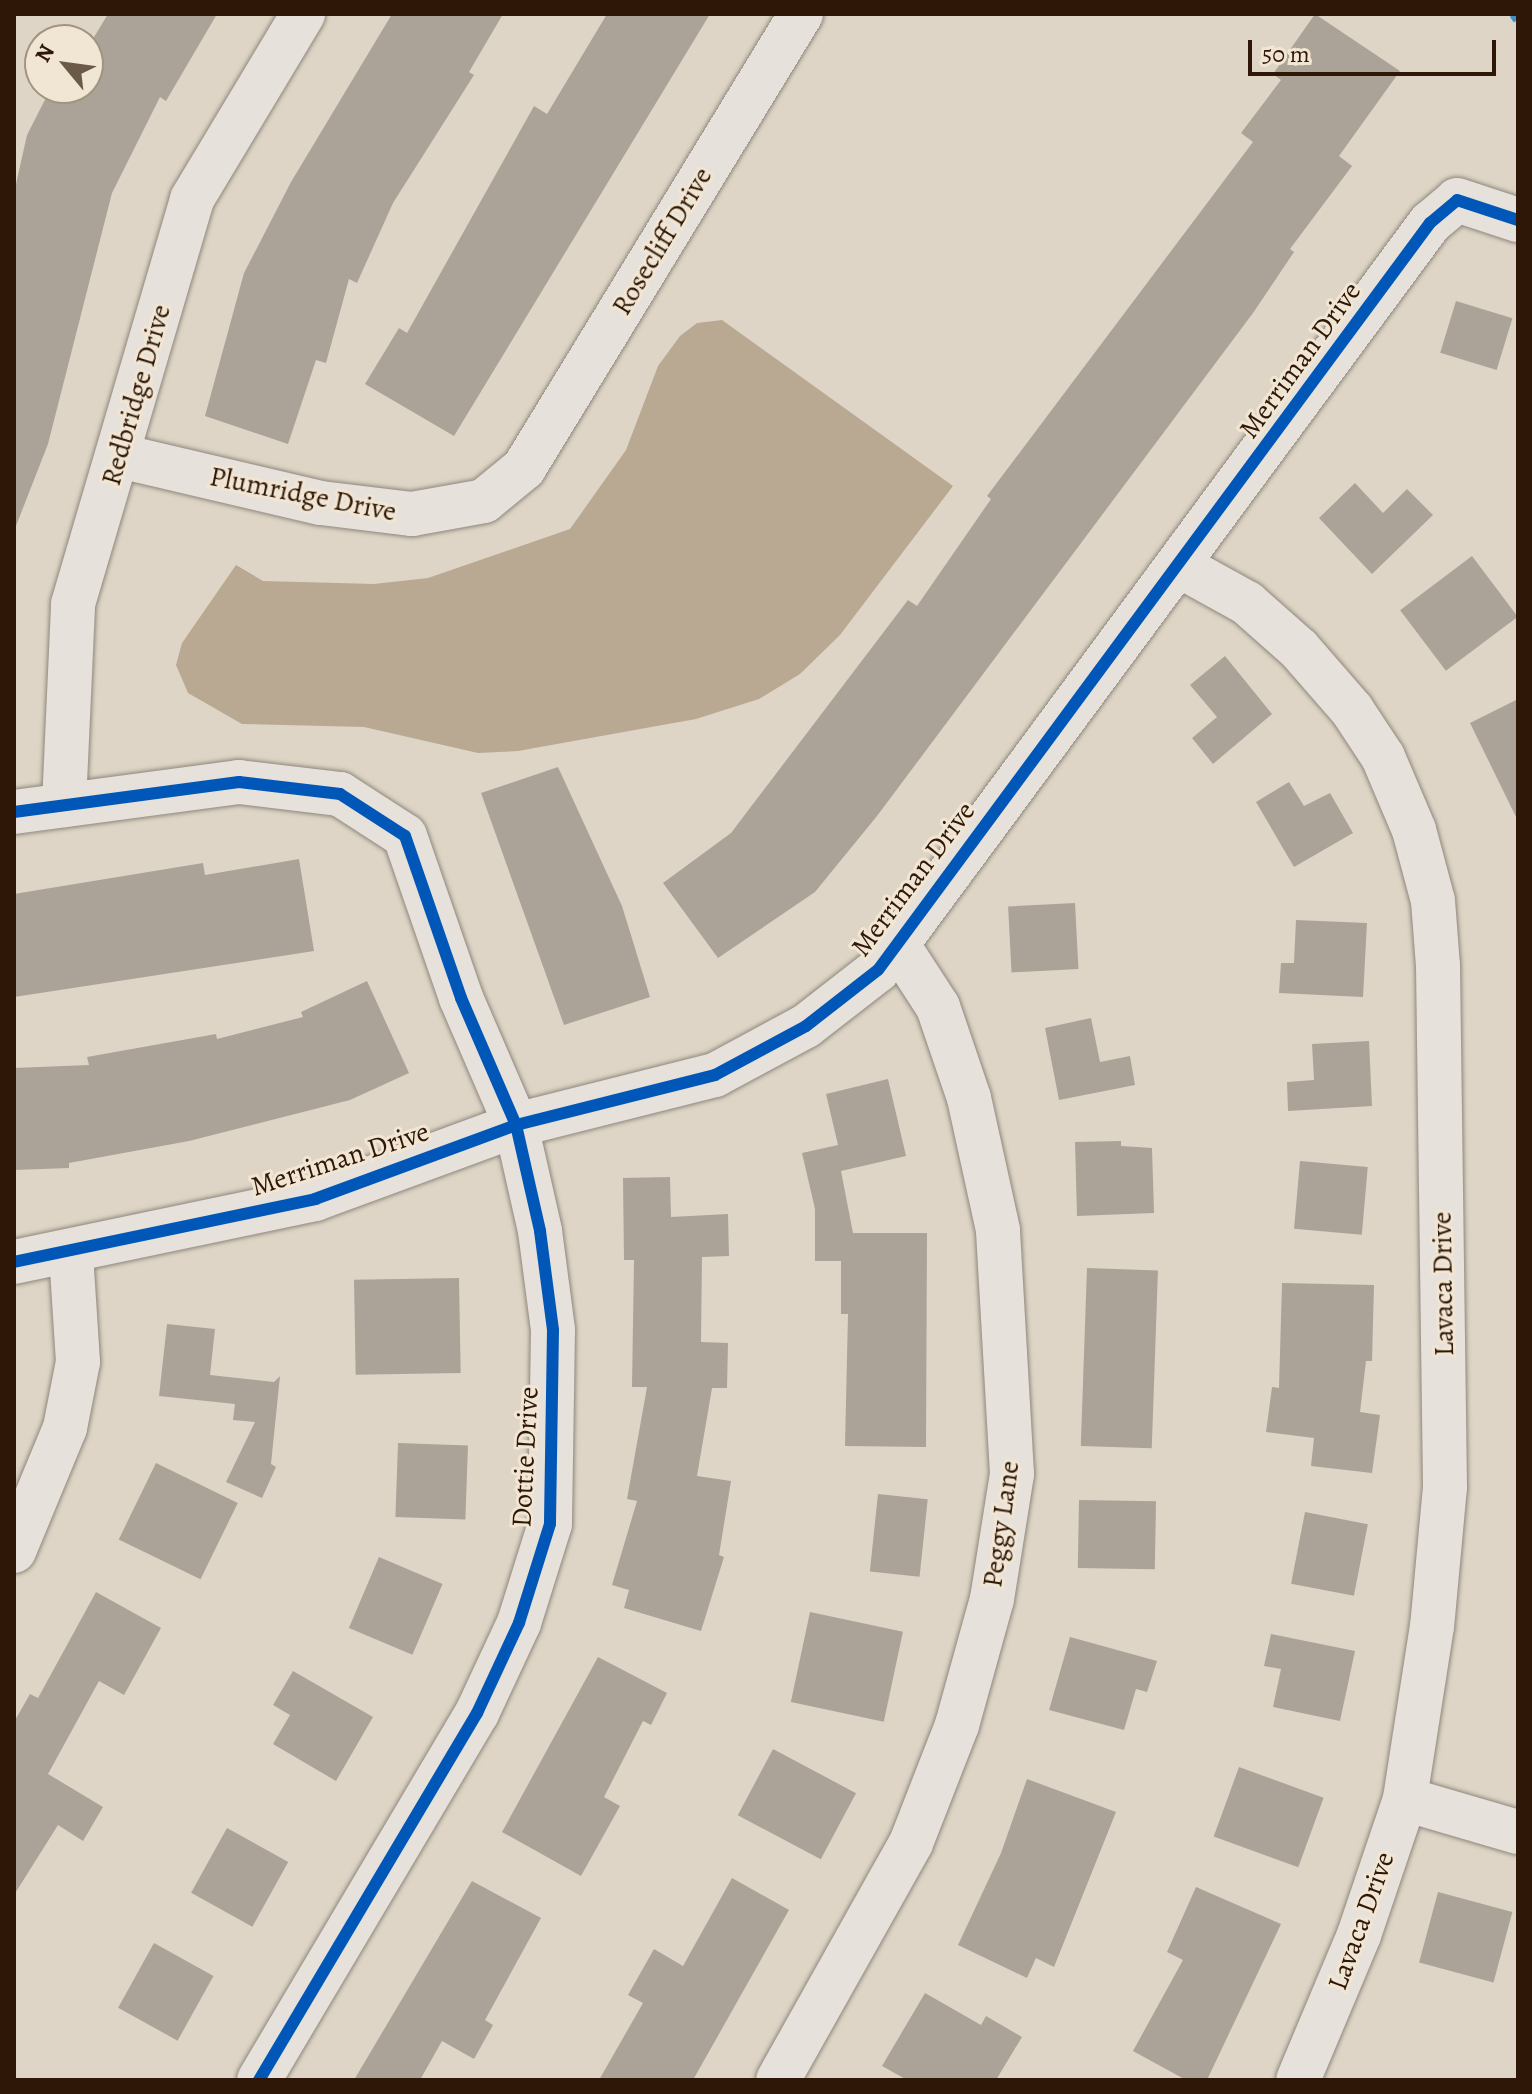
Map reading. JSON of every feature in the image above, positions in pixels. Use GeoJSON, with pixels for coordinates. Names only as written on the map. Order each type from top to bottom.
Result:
{"type":"FeatureCollection","features":[{"type":"Feature","properties":{"kind":"street","name":"Redbridge Drive"},"geometry":{"type":"LineString","coordinates":[[64,805],[73,604],[120,456],[192,199],[303,14]]}},
{"type":"Feature","properties":{"kind":"street","name":"Rosecliff Drive"},"geometry":{"type":"LineString","coordinates":[[524,468],[801,14]]}},
{"type":"Feature","properties":{"kind":"street","name":"Merriman Drive"},"geometry":{"type":"LineString","coordinates":[[14,1262],[71,1254],[315,1199],[516,1125],[715,1075],[806,1026],[878,970],[1180,566],[1430,223],[1457,200],[1518,220]]}},
{"type":"Feature","properties":{"kind":"street","name":"Plumridge Drive"},"geometry":{"type":"LineString","coordinates":[[120,456],[321,503],[412,514],[484,501],[524,468]]}},
{"type":"Feature","properties":{"kind":"street","name":"Lavaca Drive"},"geometry":{"type":"LineString","coordinates":[[1180,566],[1247,603],[1299,649],[1352,710],[1383,757],[1414,830],[1433,901],[1445,1487],[1432,1626],[1405,1799],[1359,1935],[1298,2080]]}},
{"type":"Feature","properties":{"kind":"street","name":"Dottie Drive"},"geometry":{"type":"LineString","coordinates":[[64,805],[239,782],[340,794],[405,836],[461,998],[516,1125],[540,1231],[553,1330],[550,1524],[519,1623],[477,1713],[259,2080]]}},
{"type":"Feature","properties":{"kind":"street"},"geometry":{"type":"LineString","coordinates":[[14,812],[64,805]]}},
{"type":"Feature","properties":{"kind":"street","name":"Peggy Lane"},"geometry":{"type":"LineString","coordinates":[[778,2080],[911,1843],[957,1725],[992,1599],[1012,1474],[998,1230],[969,1098],[938,1007],[896,942]]}},
{"type":"Feature","properties":{"kind":"street"},"geometry":{"type":"LineString","coordinates":[[14,1551],[68,1415],[78,1362],[71,1254]]}},
{"type":"Feature","properties":{"kind":"street"},"geometry":{"type":"LineString","coordinates":[[1405,1799],[1518,1832]]}},
{"type":"Feature","properties":{"kind":"shaded area"},"geometry":{"type":"Polygon","coordinates":[[[722,320],[953,486],[840,635],[800,674],[759,699],[696,719],[518,751],[478,753],[364,727],[242,724],[188,693],[176,665],[182,643],[236,565],[263,581],[374,584],[428,578],[570,529],[626,450],[658,366],[680,336],[697,323],[722,320]]]}},
{"type":"Feature","properties":{"kind":"building"},"geometry":{"type":"Polygon","coordinates":[[[108,14],[217,14],[166,101],[160,97],[112,193],[48,444],[14,531],[14,193],[27,135],[43,104],[104,104],[102,24],[108,14]]]}},
{"type":"Feature","properties":{"kind":"building"},"geometry":{"type":"Polygon","coordinates":[[[392,14],[503,14],[469,72],[474,75],[393,203],[357,283],[349,279],[326,363],[316,360],[288,444],[205,416],[244,273],[291,182],[392,14]]]}},
{"type":"Feature","properties":{"kind":"building"},"geometry":{"type":"Polygon","coordinates":[[[607,14],[710,14],[454,436],[365,384],[399,328],[407,333],[534,106],[547,114],[607,14]]]}},
{"type":"Feature","properties":{"kind":"building"},"geometry":{"type":"Polygon","coordinates":[[[1315,14],[1400,71],[1339,156],[1352,166],[1290,249],[1294,252],[1253,313],[877,816],[815,892],[718,958],[663,883],[731,833],[908,600],[917,606],[991,499],[987,496],[1253,142],[1241,133],[1281,80],[1273,74],[1315,14]]]}},
{"type":"Feature","properties":{"kind":"building"},"geometry":{"type":"Polygon","coordinates":[[[1456,301],[1512,318],[1497,370],[1440,353],[1456,301]]]}},
{"type":"Feature","properties":{"kind":"building"},"geometry":{"type":"Polygon","coordinates":[[[1355,483],[1383,513],[1407,489],[1433,515],[1372,574],[1319,518],[1355,483]]]}},
{"type":"Feature","properties":{"kind":"building"},"geometry":{"type":"Polygon","coordinates":[[[1472,556],[1518,617],[1446,671],[1400,610],[1472,556]]]}},
{"type":"Feature","properties":{"kind":"building"},"geometry":{"type":"Polygon","coordinates":[[[1225,656],[1272,714],[1213,764],[1192,738],[1217,717],[1190,685],[1225,656]]]}},
{"type":"Feature","properties":{"kind":"building"},"geometry":{"type":"Polygon","coordinates":[[[1518,699],[1518,821],[1470,723],[1518,699]]]}},
{"type":"Feature","properties":{"kind":"building"},"geometry":{"type":"Polygon","coordinates":[[[558,767],[622,906],[650,997],[564,1025],[481,793],[558,767]]]}},
{"type":"Feature","properties":{"kind":"building"},"geometry":{"type":"Polygon","coordinates":[[[1289,782],[1304,806],[1330,793],[1353,833],[1294,867],[1256,802],[1289,782]]]}},
{"type":"Feature","properties":{"kind":"building"},"geometry":{"type":"Polygon","coordinates":[[[299,859],[314,951],[14,997],[14,894],[203,863],[205,875],[299,859]]]}},
{"type":"Feature","properties":{"kind":"building"},"geometry":{"type":"Polygon","coordinates":[[[1075,903],[1078,969],[1012,972],[1008,907],[1075,903]]]}},
{"type":"Feature","properties":{"kind":"building"},"geometry":{"type":"Polygon","coordinates":[[[1296,920],[1367,923],[1363,997],[1279,993],[1281,963],[1294,963],[1296,920]]]}},
{"type":"Feature","properties":{"kind":"building"},"geometry":{"type":"Polygon","coordinates":[[[367,981],[409,1073],[350,1100],[189,1141],[69,1163],[69,1168],[14,1170],[14,1068],[89,1065],[87,1057],[216,1034],[217,1039],[303,1017],[301,1012],[367,981]]]}},
{"type":"Feature","properties":{"kind":"building"},"geometry":{"type":"Polygon","coordinates":[[[1091,1018],[1100,1062],[1130,1056],[1135,1085],[1059,1100],[1045,1028],[1091,1018]]]}},
{"type":"Feature","properties":{"kind":"building"},"geometry":{"type":"Polygon","coordinates":[[[1369,1041],[1372,1106],[1288,1111],[1287,1082],[1314,1080],[1312,1044],[1369,1041]]]}},
{"type":"Feature","properties":{"kind":"building"},"geometry":{"type":"Polygon","coordinates":[[[888,1079],[906,1156],[841,1171],[853,1233],[927,1233],[926,1447],[845,1446],[848,1314],[841,1314],[841,1261],[815,1261],[815,1209],[802,1153],[838,1145],[826,1094],[888,1079]]]}},
{"type":"Feature","properties":{"kind":"building"},"geometry":{"type":"Polygon","coordinates":[[[1121,1141],[1121,1146],[1152,1148],[1154,1213],[1077,1216],[1075,1142],[1121,1141]]]}},
{"type":"Feature","properties":{"kind":"building"},"geometry":{"type":"Polygon","coordinates":[[[1300,1161],[1368,1167],[1362,1235],[1294,1229],[1300,1161]]]}},
{"type":"Feature","properties":{"kind":"building"},"geometry":{"type":"Polygon","coordinates":[[[670,1177],[671,1217],[728,1214],[729,1256],[702,1257],[701,1342],[728,1343],[727,1388],[712,1388],[697,1476],[731,1481],[719,1555],[724,1557],[701,1631],[624,1608],[629,1590],[612,1585],[637,1501],[627,1499],[647,1387],[632,1387],[634,1260],[624,1260],[623,1178],[670,1177]]]}},
{"type":"Feature","properties":{"kind":"building"},"geometry":{"type":"Polygon","coordinates":[[[1087,1268],[1158,1270],[1152,1448],[1081,1446],[1087,1268]]]}},
{"type":"Feature","properties":{"kind":"building"},"geometry":{"type":"Polygon","coordinates":[[[459,1278],[461,1373],[356,1375],[354,1280],[459,1278]]]}},
{"type":"Feature","properties":{"kind":"building"},"geometry":{"type":"Polygon","coordinates":[[[1282,1283],[1374,1285],[1372,1361],[1366,1361],[1360,1412],[1380,1415],[1372,1473],[1311,1466],[1314,1438],[1266,1432],[1272,1387],[1279,1388],[1282,1283]]]}},
{"type":"Feature","properties":{"kind":"building"},"geometry":{"type":"Polygon","coordinates":[[[167,1324],[215,1329],[210,1375],[274,1382],[280,1376],[271,1464],[276,1467],[262,1498],[226,1482],[255,1422],[233,1420],[235,1404],[159,1396],[167,1324]]]}},
{"type":"Feature","properties":{"kind":"building"},"geometry":{"type":"Polygon","coordinates":[[[398,1443],[468,1445],[465,1519],[395,1517],[398,1443]]]}},
{"type":"Feature","properties":{"kind":"building"},"geometry":{"type":"Polygon","coordinates":[[[156,1463],[238,1503],[201,1579],[119,1539],[156,1463]]]}},
{"type":"Feature","properties":{"kind":"building"},"geometry":{"type":"Polygon","coordinates":[[[878,1494],[928,1499],[920,1577],[870,1572],[878,1494]]]}},
{"type":"Feature","properties":{"kind":"building"},"geometry":{"type":"Polygon","coordinates":[[[1079,1500],[1156,1501],[1155,1569],[1078,1568],[1079,1500]]]}},
{"type":"Feature","properties":{"kind":"building"},"geometry":{"type":"Polygon","coordinates":[[[1305,1512],[1368,1524],[1354,1596],[1291,1584],[1305,1512]]]}},
{"type":"Feature","properties":{"kind":"building"},"geometry":{"type":"Polygon","coordinates":[[[379,1557],[443,1584],[412,1655],[349,1628],[379,1557]]]}},
{"type":"Feature","properties":{"kind":"building"},"geometry":{"type":"Polygon","coordinates":[[[96,1592],[161,1628],[124,1695],[99,1681],[48,1774],[103,1807],[83,1841],[58,1825],[14,1895],[14,1722],[30,1694],[38,1698],[96,1592]]]}},
{"type":"Feature","properties":{"kind":"building"},"geometry":{"type":"Polygon","coordinates":[[[810,1612],[903,1632],[884,1722],[791,1702],[810,1612]]]}},
{"type":"Feature","properties":{"kind":"building"},"geometry":{"type":"Polygon","coordinates":[[[1271,1634],[1355,1651],[1340,1721],[1273,1707],[1281,1669],[1264,1666],[1271,1634]]]}},
{"type":"Feature","properties":{"kind":"building"},"geometry":{"type":"Polygon","coordinates":[[[1070,1637],[1157,1661],[1147,1692],[1136,1689],[1124,1730],[1049,1710],[1070,1637]]]}},
{"type":"Feature","properties":{"kind":"building"},"geometry":{"type":"Polygon","coordinates":[[[598,1657],[667,1693],[651,1725],[643,1721],[604,1797],[620,1806],[581,1876],[502,1832],[598,1657]]]}},
{"type":"Feature","properties":{"kind":"building"},"geometry":{"type":"Polygon","coordinates":[[[293,1671],[373,1717],[336,1781],[273,1744],[290,1715],[273,1705],[293,1671]]]}},
{"type":"Feature","properties":{"kind":"building"},"geometry":{"type":"Polygon","coordinates":[[[773,1749],[856,1793],[821,1859],[738,1815],[773,1749]]]}},
{"type":"Feature","properties":{"kind":"building"},"geometry":{"type":"Polygon","coordinates":[[[1239,1767],[1324,1798],[1298,1867],[1214,1837],[1239,1767]]]}},
{"type":"Feature","properties":{"kind":"building"},"geometry":{"type":"Polygon","coordinates":[[[1027,1779],[1116,1812],[1054,1967],[1036,1958],[1027,1978],[958,1945],[1001,1853],[1027,1779]]]}},
{"type":"Feature","properties":{"kind":"building"},"geometry":{"type":"Polygon","coordinates":[[[227,1828],[288,1862],[252,1927],[191,1893],[227,1828]]]}},
{"type":"Feature","properties":{"kind":"building"},"geometry":{"type":"Polygon","coordinates":[[[732,1878],[789,1910],[693,2080],[599,2080],[643,2003],[628,1995],[654,1949],[683,1966],[732,1878]]]}},
{"type":"Feature","properties":{"kind":"building"},"geometry":{"type":"Polygon","coordinates":[[[472,1881],[541,1918],[485,2020],[493,2025],[474,2059],[442,2041],[420,2080],[354,2080],[472,1881]]]}},
{"type":"Feature","properties":{"kind":"building"},"geometry":{"type":"Polygon","coordinates":[[[1196,1887],[1281,1924],[1207,2080],[1186,2080],[1133,2051],[1183,1960],[1167,1952],[1196,1887]]]}},
{"type":"Feature","properties":{"kind":"building"},"geometry":{"type":"Polygon","coordinates":[[[1438,1892],[1512,1912],[1493,1982],[1419,1963],[1438,1892]]]}},
{"type":"Feature","properties":{"kind":"building"},"geometry":{"type":"Polygon","coordinates":[[[154,1943],[213,1976],[178,2041],[118,2008],[154,1943]]]}},
{"type":"Feature","properties":{"kind":"building"},"geometry":{"type":"Polygon","coordinates":[[[925,1993],[981,2025],[986,2016],[1022,2037],[996,2080],[907,2080],[882,2066],[925,1993]]]}},
{"type":"Feature","properties":{"kind":"marked path"},"geometry":{"type":"LineString","coordinates":[[1514,14],[1518,20]]}},
{"type":"Feature","properties":{"kind":"cycle path"},"geometry":{"type":"LineString","coordinates":[[14,1262],[315,1199],[516,1125],[715,1075],[806,1026],[878,970],[1430,223],[1457,200],[1518,220]]}},
{"type":"Feature","properties":{"kind":"cycle path"},"geometry":{"type":"LineString","coordinates":[[14,812],[239,782],[340,794],[405,836],[461,998],[516,1125],[540,1231],[553,1330],[550,1524],[519,1623],[477,1713],[259,2080]]}}]}
